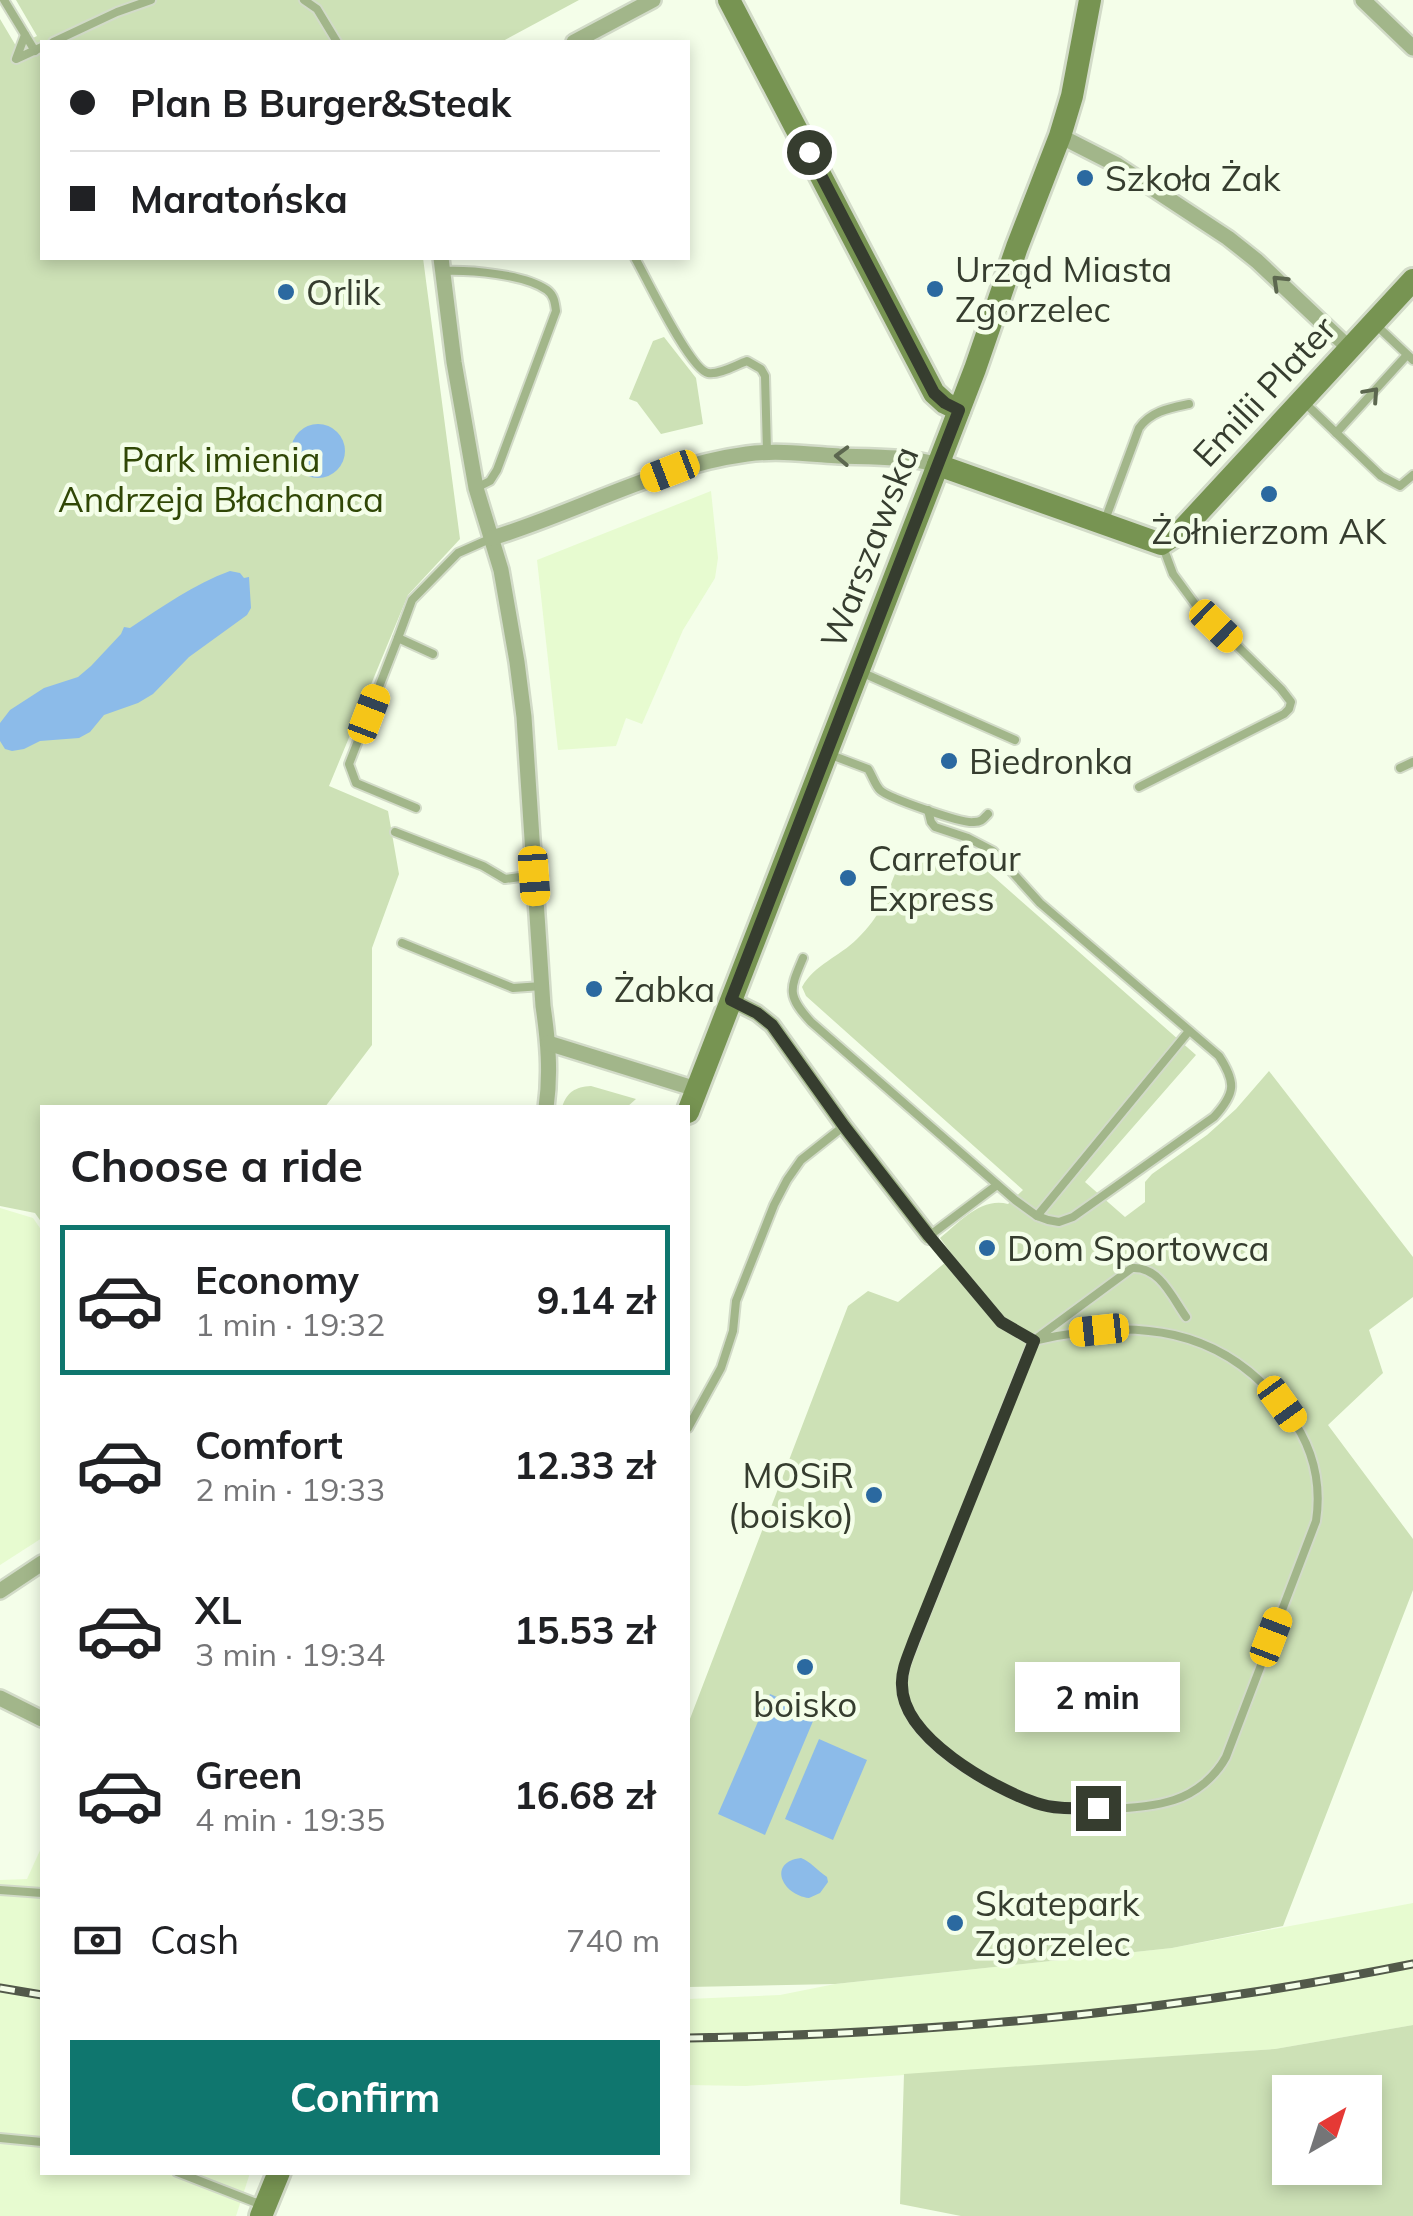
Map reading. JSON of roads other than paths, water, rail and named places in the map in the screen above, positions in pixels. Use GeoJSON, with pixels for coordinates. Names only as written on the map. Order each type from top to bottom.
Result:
{"type":"FeatureCollection","features":[{"type":"Feature","properties":{"kind":"main road"},"geometry":{"type":"LineString","coordinates":[[729,0],[934,393],[959,410]]}},
{"type":"Feature","properties":{"kind":"main road","name":"Warszawska"},"geometry":{"type":"LineString","coordinates":[[690,1106],[959,410],[1016,246],[1060,136],[1072,96],[1090,0]]}},
{"type":"Feature","properties":{"kind":"main road","name":"Emilii Plater"},"geometry":{"type":"LineString","coordinates":[[1161,544],[1182,530],[1413,280]]}},
{"type":"Feature","properties":{"kind":"main road"},"geometry":{"type":"LineString","coordinates":[[938,464],[1161,544]]}},
{"type":"Feature","properties":{"kind":"main road"},"geometry":{"type":"LineString","coordinates":[[263,2211],[277,2175]]}},
{"type":"Feature","properties":{"kind":"street"},"geometry":{"type":"LineString","coordinates":[[578,40],[654,0]]}},
{"type":"Feature","properties":{"kind":"street"},"geometry":{"type":"LineString","coordinates":[[1363,0],[1413,48]]}},
{"type":"Feature","properties":{"kind":"street"},"geometry":{"type":"LineString","coordinates":[[1060,136],[1117,165],[1228,238],[1350,349]]}},
{"type":"Feature","properties":{"kind":"street"},"geometry":{"type":"LineString","coordinates":[[442,264],[476,488],[502,577],[524,717],[548,1043],[547,1105]]}},
{"type":"Feature","properties":{"kind":"street"},"geometry":{"type":"LineString","coordinates":[[492,538],[670,471],[730,456],[768,453],[938,464]]}},
{"type":"Feature","properties":{"kind":"street"},"geometry":{"type":"LineString","coordinates":[[731,1000],[772,1025],[929,1236]]}},
{"type":"Feature","properties":{"kind":"street"},"geometry":{"type":"LineString","coordinates":[[548,1043],[696,1089]]}},
{"type":"Feature","properties":{"kind":"street"},"geometry":{"type":"LineString","coordinates":[[0,1591],[40,1565]]}},
{"type":"Feature","properties":{"kind":"street"},"geometry":{"type":"LineString","coordinates":[[0,1698],[40,1718]]}},
{"type":"Feature","properties":{"kind":"lane"},"geometry":{"type":"LineString","coordinates":[[4,0],[25,35],[39,49],[16,59],[25,35]]}},
{"type":"Feature","properties":{"kind":"lane"},"geometry":{"type":"LineString","coordinates":[[57,40],[151,0]]}},
{"type":"Feature","properties":{"kind":"lane"},"geometry":{"type":"LineString","coordinates":[[304,0],[317,10],[336,40]]}},
{"type":"Feature","properties":{"kind":"lane"},"geometry":{"type":"LineString","coordinates":[[636,260],[686,352],[701,370],[714,373],[746,362],[762,369],[768,453]]}},
{"type":"Feature","properties":{"kind":"lane"},"geometry":{"type":"LineString","coordinates":[[442,264],[525,280],[549,291],[555,304],[556,311],[496,470],[483,486],[476,488]]}},
{"type":"Feature","properties":{"kind":"lane"},"geometry":{"type":"LineString","coordinates":[[1336,433],[1410,357],[1374,323]]}},
{"type":"Feature","properties":{"kind":"lane"},"geometry":{"type":"LineString","coordinates":[[1302,400],[1381,476],[1400,486],[1413,475]]}},
{"type":"Feature","properties":{"kind":"lane"},"geometry":{"type":"LineString","coordinates":[[1104,524],[1145,419],[1190,404]]}},
{"type":"Feature","properties":{"kind":"lane"},"geometry":{"type":"LineString","coordinates":[[416,808],[356,783],[349,764],[412,600],[458,553],[492,538]]}},
{"type":"Feature","properties":{"kind":"lane"},"geometry":{"type":"LineString","coordinates":[[1139,788],[1290,709],[1282,690],[1194,604],[1173,574],[1161,544]]}},
{"type":"Feature","properties":{"kind":"lane"},"geometry":{"type":"LineString","coordinates":[[398,638],[433,654]]}},
{"type":"Feature","properties":{"kind":"lane"},"geometry":{"type":"LineString","coordinates":[[858,671],[1016,740]]}},
{"type":"Feature","properties":{"kind":"lane"},"geometry":{"type":"LineString","coordinates":[[826,753],[868,769],[883,793],[928,810],[974,822],[988,814]]}},
{"type":"Feature","properties":{"kind":"lane"},"geometry":{"type":"LineString","coordinates":[[1400,768],[1413,762]]}},
{"type":"Feature","properties":{"kind":"lane"},"geometry":{"type":"LineString","coordinates":[[804,958],[792,986],[796,1006],[1037,1216],[1059,1222],[1073,1217],[1223,1107],[1232,1088],[1231,1074],[1218,1056],[1040,903],[993,850],[935,827],[928,810]]}},
{"type":"Feature","properties":{"kind":"lane"},"geometry":{"type":"LineString","coordinates":[[395,832],[505,878],[534,876]]}},
{"type":"Feature","properties":{"kind":"lane"},"geometry":{"type":"LineString","coordinates":[[402,943],[513,988],[542,986]]}},
{"type":"Feature","properties":{"kind":"lane"},"geometry":{"type":"LineString","coordinates":[[1037,1216],[1189,1031]]}},
{"type":"Feature","properties":{"kind":"lane"},"geometry":{"type":"LineString","coordinates":[[690,1424],[722,1368],[733,1331],[736,1301],[774,1204],[801,1160],[844,1126]]}},
{"type":"Feature","properties":{"kind":"lane"},"geometry":{"type":"LineString","coordinates":[[998,1185],[929,1236],[1001,1322],[1034,1341],[1066,1333],[1140,1330],[1190,1339],[1218,1349],[1266,1386],[1302,1431],[1318,1484],[1316,1521],[1218,1771],[1176,1800],[1098,1808],[1037,1804],[957,1762],[934,1744],[914,1722],[906,1706],[902,1686],[905,1665],[1034,1341],[1132,1268],[1142,1267],[1153,1273],[1186,1316]]}},
{"type":"Feature","properties":{"kind":"lane"},"geometry":{"type":"LineString","coordinates":[[0,1890],[40,1893]]}},
{"type":"Feature","properties":{"kind":"lane"},"geometry":{"type":"LineString","coordinates":[[0,2138],[40,2142]]}},
{"type":"Feature","properties":{"kind":"lane"},"geometry":{"type":"LineString","coordinates":[[184,2175],[263,2211]]}},
{"type":"Feature","properties":{"kind":"water"},"geometry":{"type":"Polygon","coordinates":[[[318,424],[337,432],[345,451],[337,470],[318,478],[299,470],[291,451],[299,432],[318,424]]]}},
{"type":"Feature","properties":{"kind":"water"},"geometry":{"type":"Polygon","coordinates":[[[230,571],[249,577],[251,608],[247,615],[189,657],[153,694],[104,715],[90,732],[79,738],[40,741],[12,751],[5,749],[0,741],[0,723],[10,710],[44,688],[78,677],[124,627],[130,628],[191,589],[230,571]]]}},
{"type":"Feature","properties":{"kind":"water"},"geometry":{"type":"Polygon","coordinates":[[[770,1694],[816,1714],[765,1835],[718,1814],[770,1694]]]}},
{"type":"Feature","properties":{"kind":"water"},"geometry":{"type":"Polygon","coordinates":[[[819,1739],[867,1760],[833,1840],[785,1819],[819,1739]]]}},
{"type":"Feature","properties":{"kind":"water"},"geometry":{"type":"Polygon","coordinates":[[[801,1858],[827,1877],[828,1882],[820,1893],[809,1898],[792,1891],[782,1878],[784,1866],[801,1858]]]}},
{"type":"Feature","properties":{"kind":"railway"},"geometry":{"type":"LineString","coordinates":[[690,2038],[870,2032],[1052,2018],[1233,1995],[1413,1964]]}},
{"type":"Feature","properties":{"kind":"railway"},"geometry":{"type":"LineString","coordinates":[[0,1988],[40,1995]]}},
{"type":"Feature","properties":{"kind":"place","name":"Szkoła Żak"},"geometry":{"type":"Point","coordinates":[1085,178]}},
{"type":"Feature","properties":{"kind":"place","name":"Urząd Miasta Zgorzelec"},"geometry":{"type":"Point","coordinates":[935,289]}},
{"type":"Feature","properties":{"kind":"place","name":"Orlik"},"geometry":{"type":"Point","coordinates":[286,292]}},
{"type":"Feature","properties":{"kind":"place","name":"Żołnierzom AK"},"geometry":{"type":"Point","coordinates":[1269,494]}},
{"type":"Feature","properties":{"kind":"place","name":"Biedronka"},"geometry":{"type":"Point","coordinates":[949,761]}},
{"type":"Feature","properties":{"kind":"place","name":"Carrefour Express"},"geometry":{"type":"Point","coordinates":[848,878]}},
{"type":"Feature","properties":{"kind":"place","name":"Żabka"},"geometry":{"type":"Point","coordinates":[594,989]}},
{"type":"Feature","properties":{"kind":"place","name":"Dom Sportowca"},"geometry":{"type":"Point","coordinates":[987,1248]}},
{"type":"Feature","properties":{"kind":"place","name":"MOSiR (boisko)"},"geometry":{"type":"Point","coordinates":[874,1495]}},
{"type":"Feature","properties":{"kind":"place","name":"boisko"},"geometry":{"type":"Point","coordinates":[805,1667]}},
{"type":"Feature","properties":{"kind":"place","name":"Skatepark Zgorzelec"},"geometry":{"type":"Point","coordinates":[955,1923]}},
{"type":"Feature","properties":{"kind":"park label","name":"Park imienia Andrzeja Błachanca"},"geometry":{"type":"Point","coordinates":[221,479]}}]}
